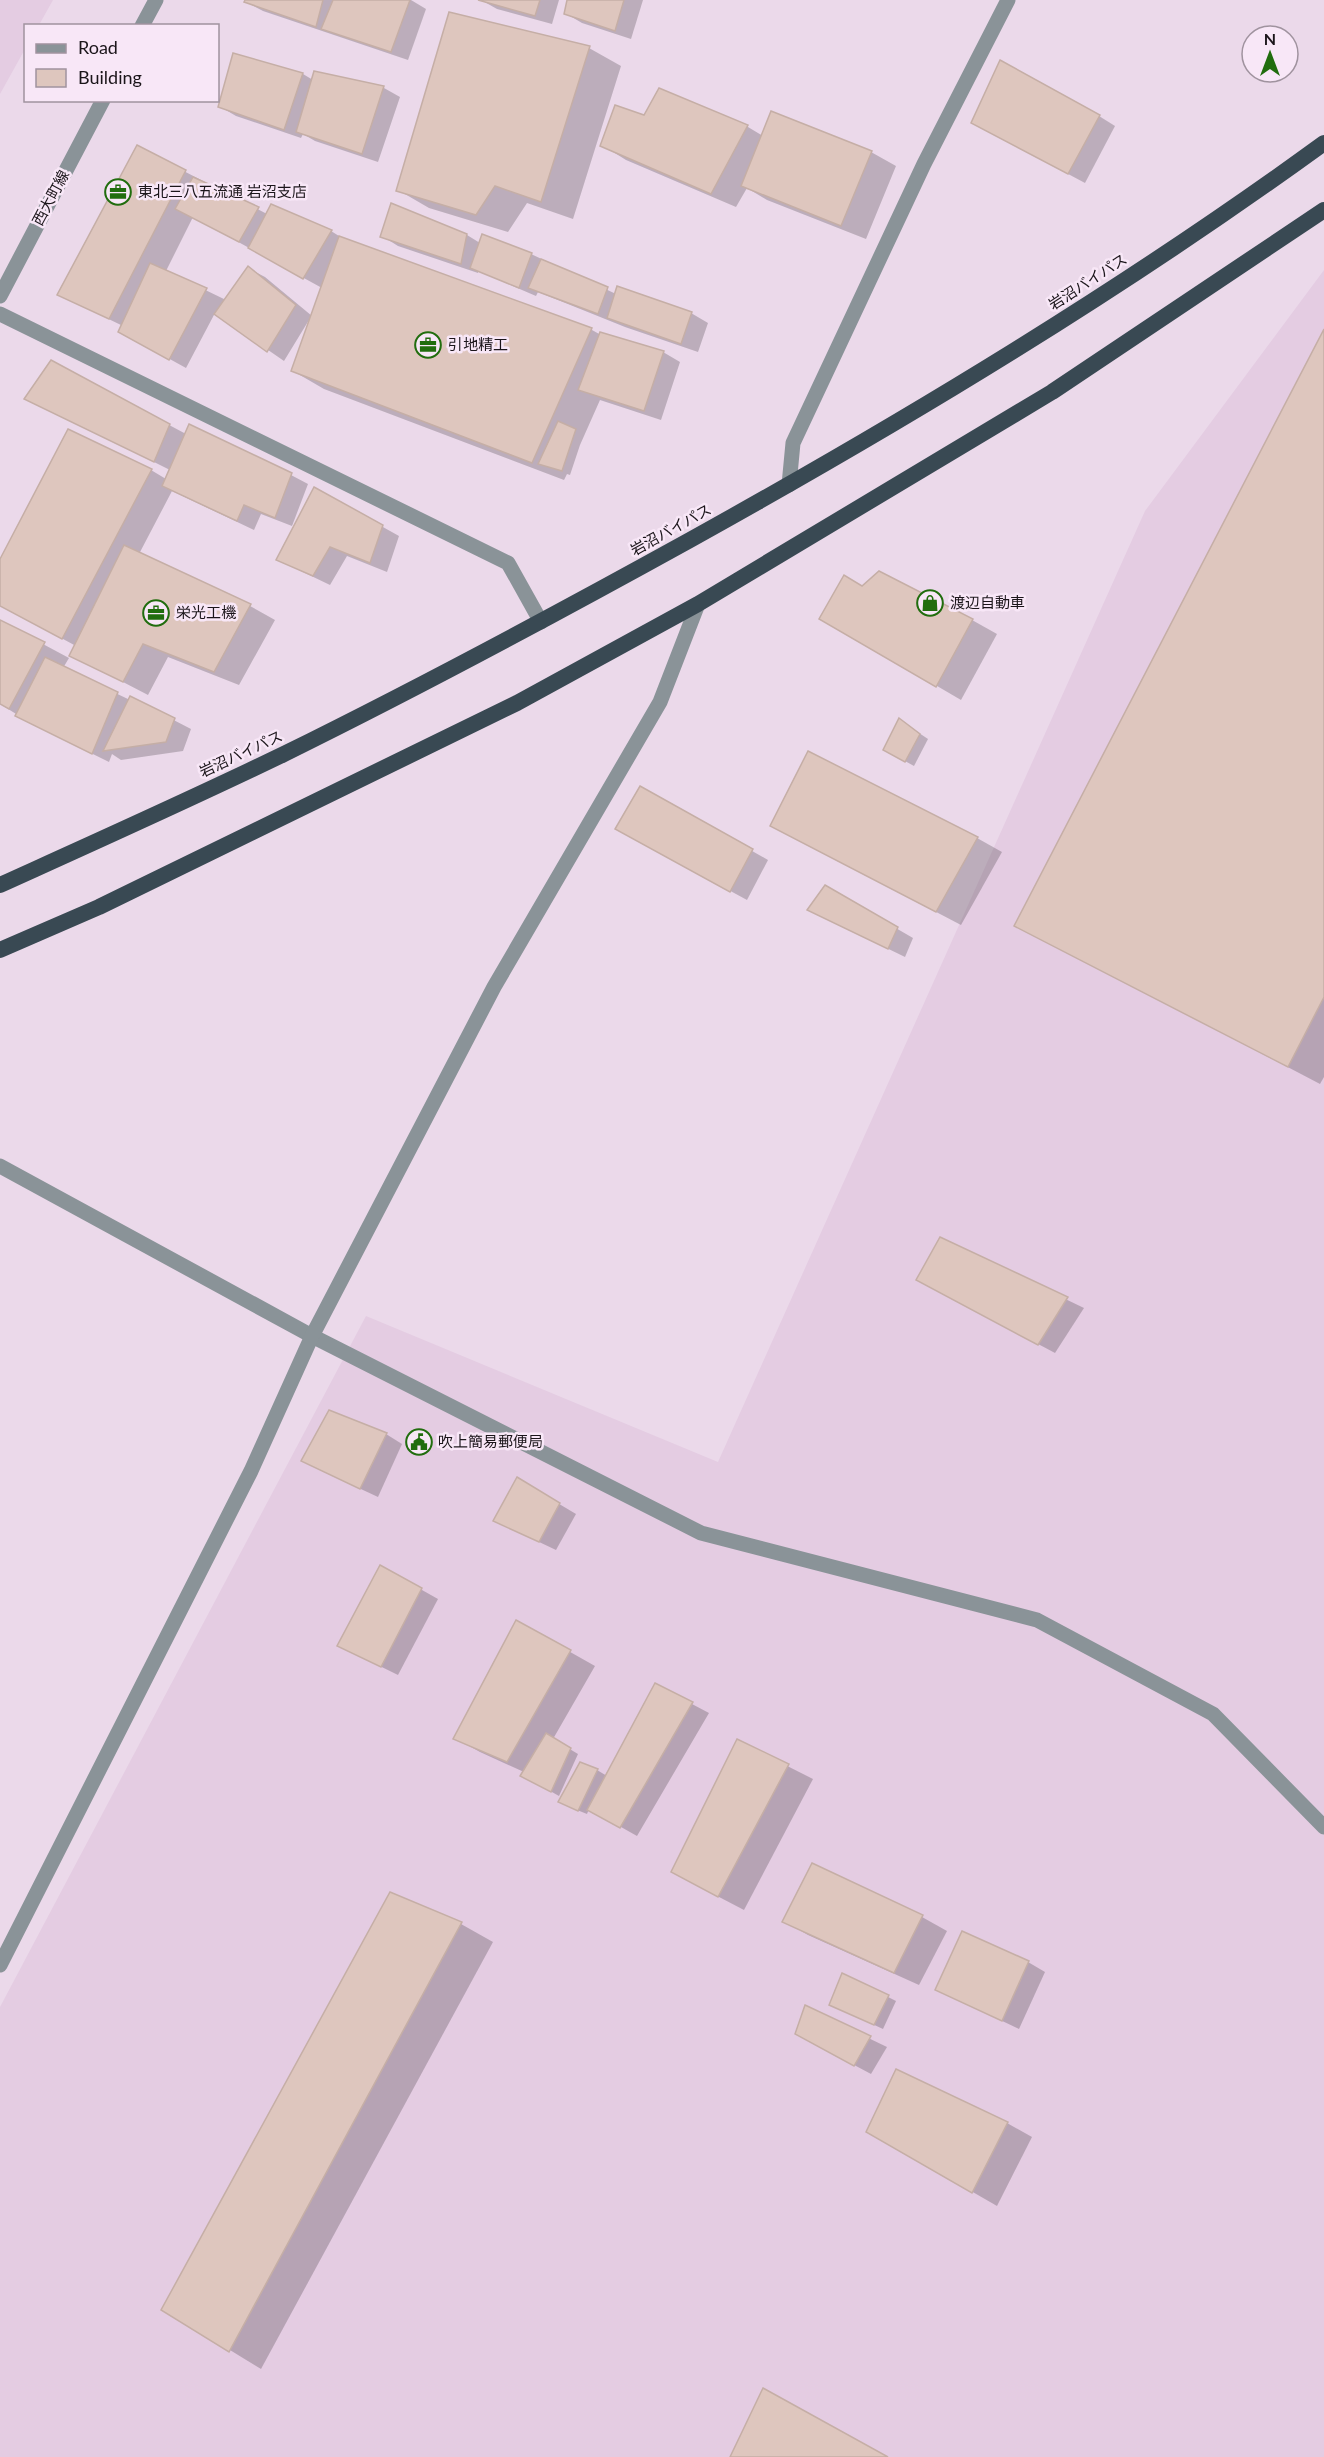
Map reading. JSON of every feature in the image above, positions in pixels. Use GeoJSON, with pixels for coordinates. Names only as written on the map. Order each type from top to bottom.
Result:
{"type":"FeatureCollection","features":[{"type":"Feature","properties":{"kind":"highway","name":"岩沼バイパス"},"geometry":{"type":"LineString","coordinates":[[0,885],[284,754],[541,622],[789,485],[1001,360],[1224,216],[1324,143]]}},
{"type":"Feature","properties":{"kind":"highway"},"geometry":{"type":"LineString","coordinates":[[0,950],[99,907],[517,703],[698,604],[1052,392],[1324,210]]}},
{"type":"Feature","properties":{"kind":"street"},"geometry":{"type":"LineString","coordinates":[[143,24],[156,0]]}},
{"type":"Feature","properties":{"kind":"street"},"geometry":{"type":"LineString","coordinates":[[789,485],[793,443],[924,164],[1008,0]]}},
{"type":"Feature","properties":{"kind":"street","name":"西大町線"},"geometry":{"type":"LineString","coordinates":[[0,296],[102,102]]}},
{"type":"Feature","properties":{"kind":"street"},"geometry":{"type":"LineString","coordinates":[[0,314],[508,563],[541,622]]}},
{"type":"Feature","properties":{"kind":"street"},"geometry":{"type":"LineString","coordinates":[[0,1965],[251,1471],[312,1336],[494,987],[660,702],[698,604]]}},
{"type":"Feature","properties":{"kind":"street"},"geometry":{"type":"LineString","coordinates":[[0,1166],[312,1336],[701,1533],[1037,1620],[1212,1714],[1324,1827]]}},
{"type":"Feature","properties":{"kind":"shaded area"},"geometry":{"type":"Polygon","coordinates":[[[0,0],[53,0],[40,24],[24,24],[24,51],[0,94],[0,0]]]}},
{"type":"Feature","properties":{"kind":"shaded area"},"geometry":{"type":"Polygon","coordinates":[[[1324,270],[1324,2457],[0,2457],[0,2007],[366,1316],[718,1462],[1145,511],[1324,270]]]}},
{"type":"Feature","properties":{"kind":"building"},"geometry":{"type":"Polygon","coordinates":[[[245,0],[323,0],[316,27],[244,2],[245,0]]]}},
{"type":"Feature","properties":{"kind":"building"},"geometry":{"type":"Polygon","coordinates":[[[333,0],[410,0],[391,52],[321,29],[333,0]]]}},
{"type":"Feature","properties":{"kind":"building"},"geometry":{"type":"Polygon","coordinates":[[[478,0],[540,0],[535,16],[478,0]]]}},
{"type":"Feature","properties":{"kind":"building"},"geometry":{"type":"Polygon","coordinates":[[[567,0],[624,0],[615,31],[564,14],[567,0]]]}},
{"type":"Feature","properties":{"kind":"building"},"geometry":{"type":"Polygon","coordinates":[[[449,12],[590,46],[541,202],[495,186],[476,215],[396,191],[449,12]]]}},
{"type":"Feature","properties":{"kind":"building"},"geometry":{"type":"Polygon","coordinates":[[[233,53],[303,73],[284,130],[218,107],[233,53]]]}},
{"type":"Feature","properties":{"kind":"building"},"geometry":{"type":"Polygon","coordinates":[[[1000,60],[1100,115],[1068,174],[971,123],[1000,60]]]}},
{"type":"Feature","properties":{"kind":"building"},"geometry":{"type":"Polygon","coordinates":[[[314,71],[384,86],[362,154],[296,132],[314,71]]]}},
{"type":"Feature","properties":{"kind":"building"},"geometry":{"type":"Polygon","coordinates":[[[659,88],[748,125],[711,194],[600,146],[615,105],[644,115],[659,88]]]}},
{"type":"Feature","properties":{"kind":"building"},"geometry":{"type":"Polygon","coordinates":[[[771,111],[872,151],[841,226],[741,186],[771,111]]]}},
{"type":"Feature","properties":{"kind":"building"},"geometry":{"type":"Polygon","coordinates":[[[137,145],[186,170],[109,319],[57,295],[137,145]]]}},
{"type":"Feature","properties":{"kind":"building"},"geometry":{"type":"Polygon","coordinates":[[[193,177],[259,207],[239,242],[175,209],[193,177]]]}},
{"type":"Feature","properties":{"kind":"building"},"geometry":{"type":"Polygon","coordinates":[[[391,203],[467,234],[461,264],[380,237],[391,203]]]}},
{"type":"Feature","properties":{"kind":"building"},"geometry":{"type":"Polygon","coordinates":[[[271,204],[332,230],[303,279],[248,248],[271,204]]]}},
{"type":"Feature","properties":{"kind":"building"},"geometry":{"type":"Polygon","coordinates":[[[482,234],[532,253],[519,288],[470,268],[482,234]]]}},
{"type":"Feature","properties":{"kind":"building"},"geometry":{"type":"Polygon","coordinates":[[[339,236],[592,328],[532,463],[291,371],[339,236]]]}},
{"type":"Feature","properties":{"kind":"building"},"geometry":{"type":"Polygon","coordinates":[[[541,259],[608,287],[598,314],[528,288],[541,259]]]}},
{"type":"Feature","properties":{"kind":"building"},"geometry":{"type":"Polygon","coordinates":[[[150,263],[207,288],[169,360],[118,332],[150,263]]]}},
{"type":"Feature","properties":{"kind":"building"},"geometry":{"type":"Polygon","coordinates":[[[248,266],[296,305],[267,352],[214,314],[248,266]]]}},
{"type":"Feature","properties":{"kind":"building"},"geometry":{"type":"Polygon","coordinates":[[[617,286],[692,312],[681,344],[607,318],[617,286]]]}},
{"type":"Feature","properties":{"kind":"building"},"geometry":{"type":"Polygon","coordinates":[[[1324,329],[1324,997],[1288,1067],[1014,926],[1324,329]]]}},
{"type":"Feature","properties":{"kind":"building"},"geometry":{"type":"Polygon","coordinates":[[[600,332],[664,351],[644,411],[578,390],[600,332]]]}},
{"type":"Feature","properties":{"kind":"building"},"geometry":{"type":"Polygon","coordinates":[[[51,360],[170,424],[154,462],[24,399],[51,360]]]}},
{"type":"Feature","properties":{"kind":"building"},"geometry":{"type":"Polygon","coordinates":[[[558,421],[576,429],[562,471],[538,464],[558,421]]]}},
{"type":"Feature","properties":{"kind":"building"},"geometry":{"type":"Polygon","coordinates":[[[189,424],[292,473],[275,518],[244,505],[237,521],[162,486],[189,424]]]}},
{"type":"Feature","properties":{"kind":"building"},"geometry":{"type":"Polygon","coordinates":[[[68,429],[152,469],[62,639],[0,606],[0,559],[68,429]]]}},
{"type":"Feature","properties":{"kind":"building"},"geometry":{"type":"Polygon","coordinates":[[[314,487],[383,525],[370,563],[330,547],[313,576],[276,560],[314,487]]]}},
{"type":"Feature","properties":{"kind":"building"},"geometry":{"type":"Polygon","coordinates":[[[124,545],[251,604],[214,672],[143,644],[123,682],[69,656],[124,545]]]}},
{"type":"Feature","properties":{"kind":"building"},"geometry":{"type":"Polygon","coordinates":[[[879,571],[973,619],[936,687],[819,619],[844,575],[862,586],[879,571]]]}},
{"type":"Feature","properties":{"kind":"building"},"geometry":{"type":"Polygon","coordinates":[[[0,620],[45,642],[9,709],[0,704],[0,620]]]}},
{"type":"Feature","properties":{"kind":"building"},"geometry":{"type":"Polygon","coordinates":[[[45,657],[118,692],[92,754],[15,716],[45,657]]]}},
{"type":"Feature","properties":{"kind":"building"},"geometry":{"type":"Polygon","coordinates":[[[130,696],[175,718],[166,742],[103,751],[130,696]]]}},
{"type":"Feature","properties":{"kind":"building"},"geometry":{"type":"Polygon","coordinates":[[[899,718],[920,734],[905,762],[883,750],[899,718]]]}},
{"type":"Feature","properties":{"kind":"building"},"geometry":{"type":"Polygon","coordinates":[[[808,751],[978,837],[936,912],[770,826],[808,751]]]}},
{"type":"Feature","properties":{"kind":"building"},"geometry":{"type":"Polygon","coordinates":[[[640,786],[753,849],[730,892],[615,829],[640,786]]]}},
{"type":"Feature","properties":{"kind":"building"},"geometry":{"type":"Polygon","coordinates":[[[825,885],[898,927],[888,949],[807,910],[825,885]]]}},
{"type":"Feature","properties":{"kind":"building"},"geometry":{"type":"Polygon","coordinates":[[[940,1237],[1068,1297],[1038,1345],[916,1280],[940,1237]]]}},
{"type":"Feature","properties":{"kind":"building"},"geometry":{"type":"Polygon","coordinates":[[[329,1410],[387,1433],[360,1489],[301,1461],[329,1410]]]}},
{"type":"Feature","properties":{"kind":"building"},"geometry":{"type":"Polygon","coordinates":[[[517,1477],[560,1503],[539,1542],[493,1521],[517,1477]]]}},
{"type":"Feature","properties":{"kind":"building"},"geometry":{"type":"Polygon","coordinates":[[[380,1565],[422,1588],[381,1667],[337,1646],[380,1565]]]}},
{"type":"Feature","properties":{"kind":"building"},"geometry":{"type":"Polygon","coordinates":[[[516,1620],[571,1650],[507,1762],[453,1739],[516,1620]]]}},
{"type":"Feature","properties":{"kind":"building"},"geometry":{"type":"Polygon","coordinates":[[[655,1683],[693,1702],[620,1828],[587,1810],[655,1683]]]}},
{"type":"Feature","properties":{"kind":"building"},"geometry":{"type":"Polygon","coordinates":[[[546,1733],[571,1748],[551,1792],[520,1776],[546,1733]]]}},
{"type":"Feature","properties":{"kind":"building"},"geometry":{"type":"Polygon","coordinates":[[[737,1739],[789,1764],[718,1897],[671,1872],[737,1739]]]}},
{"type":"Feature","properties":{"kind":"building"},"geometry":{"type":"Polygon","coordinates":[[[580,1762],[598,1769],[578,1811],[558,1802],[580,1762]]]}},
{"type":"Feature","properties":{"kind":"building"},"geometry":{"type":"Polygon","coordinates":[[[812,1863],[923,1915],[894,1973],[782,1922],[812,1863]]]}},
{"type":"Feature","properties":{"kind":"building"},"geometry":{"type":"Polygon","coordinates":[[[390,1892],[462,1922],[229,2352],[161,2310],[390,1892]]]}},
{"type":"Feature","properties":{"kind":"building"},"geometry":{"type":"Polygon","coordinates":[[[962,1931],[1029,1961],[1002,2021],[935,1990],[962,1931]]]}},
{"type":"Feature","properties":{"kind":"building"},"geometry":{"type":"Polygon","coordinates":[[[842,1973],[889,1995],[874,2025],[829,2005],[842,1973]]]}},
{"type":"Feature","properties":{"kind":"building"},"geometry":{"type":"Polygon","coordinates":[[[805,2005],[871,2036],[854,2066],[795,2034],[805,2005]]]}},
{"type":"Feature","properties":{"kind":"building"},"geometry":{"type":"Polygon","coordinates":[[[896,2069],[1008,2122],[972,2193],[866,2132],[896,2069]]]}},
{"type":"Feature","properties":{"kind":"building"},"geometry":{"type":"Polygon","coordinates":[[[763,2388],[888,2457],[730,2457],[763,2388]]]}},
{"type":"Feature","properties":{"kind":"place","name":"東北三八五流通 岩沼支店"},"geometry":{"type":"Point","coordinates":[118,192]}},
{"type":"Feature","properties":{"kind":"place","name":"引地精工"},"geometry":{"type":"Point","coordinates":[428,345]}},
{"type":"Feature","properties":{"kind":"place","name":"渡辺自動車"},"geometry":{"type":"Point","coordinates":[930,603]}},
{"type":"Feature","properties":{"kind":"place","name":"栄光工機"},"geometry":{"type":"Point","coordinates":[156,613]}},
{"type":"Feature","properties":{"kind":"place","name":"吹上簡易郵便局"},"geometry":{"type":"Point","coordinates":[419,1442]}}]}
